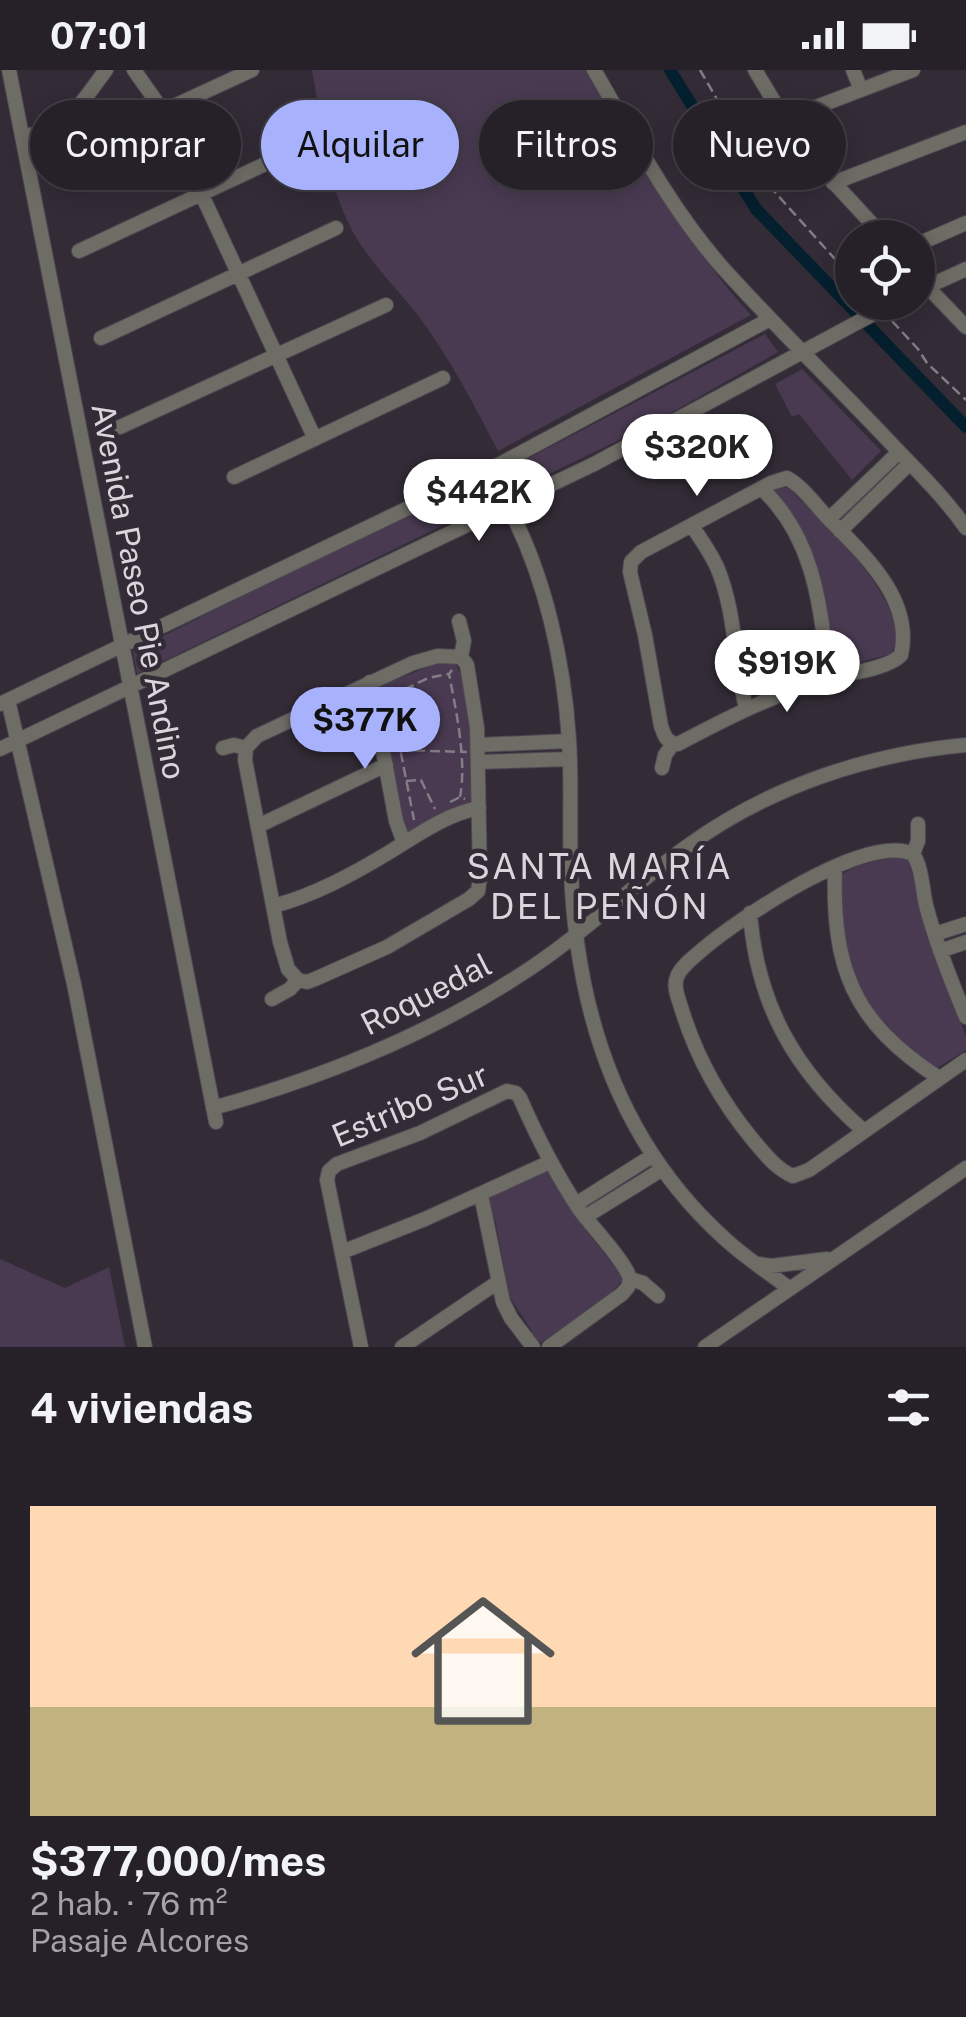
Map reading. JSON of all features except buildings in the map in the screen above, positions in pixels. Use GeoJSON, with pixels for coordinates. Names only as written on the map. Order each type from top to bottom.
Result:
{"type":"FeatureCollection","features":[{"type":"Feature","properties":{"kind":"street","name":"Avenida Paseo Pie Andino"},"geometry":{"type":"LineString","coordinates":[[9,70],[214,1115]]}},
{"type":"Feature","properties":{"kind":"street"},"geometry":{"type":"LineString","coordinates":[[22,137],[66,120],[106,70]]}},
{"type":"Feature","properties":{"kind":"street"},"geometry":{"type":"LineString","coordinates":[[134,70],[155,100]]}},
{"type":"Feature","properties":{"kind":"street"},"geometry":{"type":"LineString","coordinates":[[187,100],[252,70]]}},
{"type":"Feature","properties":{"kind":"street"},"geometry":{"type":"LineString","coordinates":[[594,70],[679,210],[718,263],[905,458],[966,528]]}},
{"type":"Feature","properties":{"kind":"street"},"geometry":{"type":"LineString","coordinates":[[754,70],[773,100]]}},
{"type":"Feature","properties":{"kind":"street"},"geometry":{"type":"LineString","coordinates":[[853,70],[860,90]]}},
{"type":"Feature","properties":{"kind":"street"},"geometry":{"type":"LineString","coordinates":[[834,100],[913,70]]}},
{"type":"Feature","properties":{"kind":"street"},"geometry":{"type":"LineString","coordinates":[[846,178],[966,132]]}},
{"type":"Feature","properties":{"kind":"street"},"geometry":{"type":"LineString","coordinates":[[80,250],[261,166]]}},
{"type":"Feature","properties":{"kind":"street"},"geometry":{"type":"LineString","coordinates":[[200,190],[315,439]]}},
{"type":"Feature","properties":{"kind":"street"},"geometry":{"type":"LineString","coordinates":[[839,190],[867,220]]}},
{"type":"Feature","properties":{"kind":"street"},"geometry":{"type":"LineString","coordinates":[[935,237],[966,224]]}},
{"type":"Feature","properties":{"kind":"street"},"geometry":{"type":"LineString","coordinates":[[101,338],[336,228]]}},
{"type":"Feature","properties":{"kind":"street"},"geometry":{"type":"LineString","coordinates":[[935,280],[966,269]]}},
{"type":"Feature","properties":{"kind":"street"},"geometry":{"type":"LineString","coordinates":[[935,299],[966,327]]}},
{"type":"Feature","properties":{"kind":"street"},"geometry":{"type":"LineString","coordinates":[[120,428],[386,305]]}},
{"type":"Feature","properties":{"kind":"street"},"geometry":{"type":"LineString","coordinates":[[145,1347],[74,984],[18,740],[4,702],[502,463],[770,319]]}},
{"type":"Feature","properties":{"kind":"street"},"geometry":{"type":"LineString","coordinates":[[0,749],[508,506],[650,435],[862,320]]}},
{"type":"Feature","properties":{"kind":"street"},"geometry":{"type":"LineString","coordinates":[[234,477],[443,378]]}},
{"type":"Feature","properties":{"kind":"street"},"geometry":{"type":"LineString","coordinates":[[829,519],[905,458]]}},
{"type":"Feature","properties":{"kind":"street"},"geometry":{"type":"LineString","coordinates":[[840,531],[905,458]]}},
{"type":"Feature","properties":{"kind":"street"},"geometry":{"type":"LineString","coordinates":[[779,479],[795,483],[877,571],[894,598],[901,623],[899,658],[746,708],[681,743],[672,744],[661,726],[631,562],[637,554],[762,488],[779,479]]}},
{"type":"Feature","properties":{"kind":"street"},"geometry":{"type":"LineString","coordinates":[[762,488],[790,521],[805,552],[830,678]]}},
{"type":"Feature","properties":{"kind":"street"},"geometry":{"type":"LineString","coordinates":[[508,506],[528,550],[547,612],[563,686],[570,741],[576,936],[586,1003],[596,1037],[623,1102],[662,1170],[725,1240],[790,1288]]}},
{"type":"Feature","properties":{"kind":"street"},"geometry":{"type":"LineString","coordinates":[[692,526],[720,574],[746,708]]}},
{"type":"Feature","properties":{"kind":"street"},"geometry":{"type":"LineString","coordinates":[[459,621],[464,646],[460,657]]}},
{"type":"Feature","properties":{"kind":"street"},"geometry":{"type":"LineString","coordinates":[[446,655],[460,657],[467,664],[478,753],[478,891],[469,900],[386,946],[307,982],[298,980],[286,963],[273,906],[244,760],[246,748],[257,736],[421,660],[446,655]]}},
{"type":"Feature","properties":{"kind":"street"},"geometry":{"type":"LineString","coordinates":[[370,682],[398,830],[404,843]]}},
{"type":"Feature","properties":{"kind":"street"},"geometry":{"type":"LineString","coordinates":[[478,753],[570,741]]}},
{"type":"Feature","properties":{"kind":"street"},"geometry":{"type":"LineString","coordinates":[[662,768],[664,755],[672,744]]}},
{"type":"Feature","properties":{"kind":"street","name":"Roquedal"},"geometry":{"type":"LineString","coordinates":[[214,1115],[411,1036],[475,1003],[576,936],[691,843],[755,805],[822,776],[870,761],[966,745]]}},
{"type":"Feature","properties":{"kind":"street"},"geometry":{"type":"LineString","coordinates":[[222,748],[246,748]]}},
{"type":"Feature","properties":{"kind":"street"},"geometry":{"type":"LineString","coordinates":[[478,753],[570,759]]}},
{"type":"Feature","properties":{"kind":"street"},"geometry":{"type":"LineString","coordinates":[[258,826],[386,765]]}},
{"type":"Feature","properties":{"kind":"street"},"geometry":{"type":"LineString","coordinates":[[273,906],[332,882],[452,817],[479,808]]}},
{"type":"Feature","properties":{"kind":"street"},"geometry":{"type":"LineString","coordinates":[[913,854],[918,824]]}},
{"type":"Feature","properties":{"kind":"street"},"geometry":{"type":"LineString","coordinates":[[966,1017],[934,934],[919,863],[913,854],[903,850],[868,856],[799,884],[714,940],[676,978],[688,1030],[717,1092],[762,1151],[793,1176],[809,1170],[966,1060]]}},
{"type":"Feature","properties":{"kind":"street"},"geometry":{"type":"LineString","coordinates":[[835,868],[836,930],[851,985],[866,1012],[893,1042],[939,1078]]}},
{"type":"Feature","properties":{"kind":"street"},"geometry":{"type":"LineString","coordinates":[[750,913],[756,963],[785,1038],[817,1084],[864,1131]]}},
{"type":"Feature","properties":{"kind":"street"},"geometry":{"type":"LineString","coordinates":[[934,934],[966,924]]}},
{"type":"Feature","properties":{"kind":"street"},"geometry":{"type":"LineString","coordinates":[[940,951],[966,942]]}},
{"type":"Feature","properties":{"kind":"street"},"geometry":{"type":"LineString","coordinates":[[272,998],[298,980]]}},
{"type":"Feature","properties":{"kind":"street","name":"Estribo Sur"},"geometry":{"type":"LineString","coordinates":[[342,1252],[326,1180],[328,1171],[502,1092],[513,1092],[520,1098],[550,1162]]}},
{"type":"Feature","properties":{"kind":"street"},"geometry":{"type":"LineString","coordinates":[[580,1210],[652,1156]]}},
{"type":"Feature","properties":{"kind":"street"},"geometry":{"type":"LineString","coordinates":[[361,1347],[342,1252],[550,1162],[580,1210],[628,1270],[630,1279],[622,1294],[549,1347]]}},
{"type":"Feature","properties":{"kind":"street"},"geometry":{"type":"LineString","coordinates":[[705,1347],[966,1168]]}},
{"type":"Feature","properties":{"kind":"street"},"geometry":{"type":"LineString","coordinates":[[580,1210],[662,1170]]}},
{"type":"Feature","properties":{"kind":"street"},"geometry":{"type":"LineString","coordinates":[[481,1195],[508,1313],[533,1347]]}},
{"type":"Feature","properties":{"kind":"street"},"geometry":{"type":"LineString","coordinates":[[758,1264],[835,1258]]}},
{"type":"Feature","properties":{"kind":"street"},"geometry":{"type":"LineString","coordinates":[[630,1279],[658,1296]]}},
{"type":"Feature","properties":{"kind":"street"},"geometry":{"type":"LineString","coordinates":[[402,1347],[498,1282]]}},
{"type":"Feature","properties":{"kind":"path"},"geometry":{"type":"LineString","coordinates":[[700,70],[764,180],[835,259]]}},
{"type":"Feature","properties":{"kind":"path"},"geometry":{"type":"LineString","coordinates":[[890,320],[966,400]]}},
{"type":"Feature","properties":{"kind":"path"},"geometry":{"type":"LineString","coordinates":[[460,657],[450,674],[458,726],[460,796]]}},
{"type":"Feature","properties":{"kind":"path"},"geometry":{"type":"LineString","coordinates":[[390,697],[428,678],[450,674]]}},
{"type":"Feature","properties":{"kind":"path"},"geometry":{"type":"LineString","coordinates":[[370,682],[390,697],[414,820]]}},
{"type":"Feature","properties":{"kind":"path"},"geometry":{"type":"LineString","coordinates":[[392,718],[402,708],[425,718],[435,699]]}},
{"type":"Feature","properties":{"kind":"path"},"geometry":{"type":"LineString","coordinates":[[400,750],[478,753]]}},
{"type":"Feature","properties":{"kind":"path"},"geometry":{"type":"LineString","coordinates":[[405,781],[421,780],[435,810]]}},
{"type":"Feature","properties":{"kind":"shaded area"},"geometry":{"type":"Polygon","coordinates":[[[312,70],[588,70],[606,100],[479,100],[479,190],[653,190],[653,180],[704,258],[751,315],[498,451],[442,350],[354,234],[336,190],[459,190],[459,100],[317,100],[312,70]]]}},
{"type":"Feature","properties":{"kind":"shaded area"},"geometry":{"type":"Polygon","coordinates":[[[765,334],[778,352],[650,425],[137,674],[133,651],[483,482],[765,334]]]}},
{"type":"Feature","properties":{"kind":"shaded area"},"geometry":{"type":"Polygon","coordinates":[[[802,369],[881,451],[852,480],[799,414],[792,417],[775,384],[802,369]]]}},
{"type":"Feature","properties":{"kind":"shaded area"},"geometry":{"type":"Polygon","coordinates":[[[783,486],[842,543],[879,589],[891,612],[896,634],[891,654],[834,669],[821,594],[774,492],[783,486]]]}},
{"type":"Feature","properties":{"kind":"shaded area"},"geometry":{"type":"Polygon","coordinates":[[[438,663],[455,663],[461,674],[470,726],[473,793],[463,809],[408,837],[403,832],[385,712],[380,712],[377,687],[438,663]]]}},
{"type":"Feature","properties":{"kind":"shaded area"},"geometry":{"type":"Polygon","coordinates":[[[897,858],[910,863],[926,934],[966,1036],[966,1050],[937,1068],[902,1043],[873,1010],[852,972],[846,951],[841,923],[841,875],[868,863],[897,858]]]}},
{"type":"Feature","properties":{"kind":"shaded area"},"geometry":{"type":"Polygon","coordinates":[[[547,1169],[582,1225],[623,1277],[599,1303],[540,1343],[530,1335],[532,1331],[510,1298],[495,1220],[490,1220],[488,1204],[490,1195],[547,1169]]]}},
{"type":"Feature","properties":{"kind":"shaded area"},"geometry":{"type":"Polygon","coordinates":[[[0,1259],[65,1288],[109,1267],[125,1347],[0,1347],[0,1259]]]}},
{"type":"Feature","properties":{"kind":"waterway"},"geometry":{"type":"LineString","coordinates":[[670,70],[756,209],[966,427]]}},
{"type":"Feature","properties":{"kind":"district","name":"SANTA MARÍA DEL PEÑÓN"},"geometry":{"type":"Point","coordinates":[600,886]}}]}
